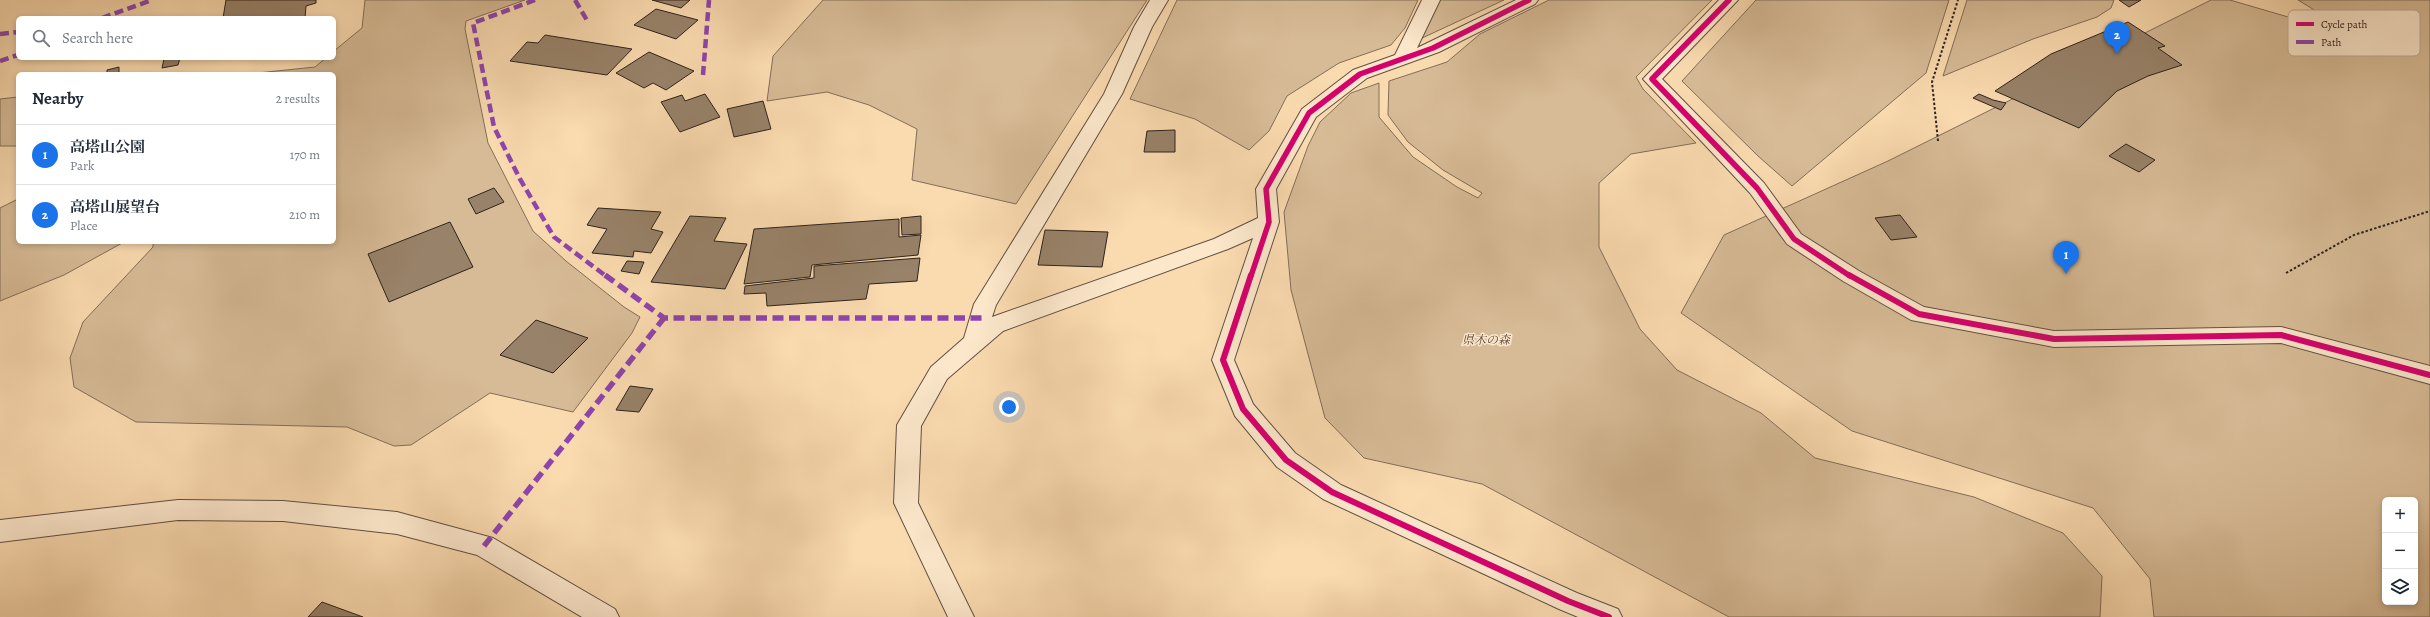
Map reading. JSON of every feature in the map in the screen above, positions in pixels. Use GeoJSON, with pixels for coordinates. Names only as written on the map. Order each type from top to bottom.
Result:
{"type":"FeatureCollection","features":[{"type":"Feature","properties":{"kind":"street"},"geometry":{"type":"LineString","coordinates":[[975,341],[985,304],[1113,94],[1143,27],[1159,0]]}},
{"type":"Feature","properties":{"kind":"street"},"geometry":{"type":"LineString","coordinates":[[1403,58],[1431,0]]}},
{"type":"Feature","properties":{"kind":"street"},"geometry":{"type":"LineString","coordinates":[[1529,0],[1433,48],[1360,74],[1309,113],[1266,189],[1269,222],[1224,360],[1243,409],[1286,460],[1332,492],[1568,601],[1609,617]]}},
{"type":"Feature","properties":{"kind":"street"},"geometry":{"type":"LineString","coordinates":[[1728,0],[1652,78],[1758,188],[1794,239],[1851,276],[1919,314],[2054,339],[2281,335],[2430,375]]}},
{"type":"Feature","properties":{"kind":"street"},"geometry":{"type":"LineString","coordinates":[[961,617],[906,503],[909,425],[939,373],[994,325],[1221,244],[1269,222]]}},
{"type":"Feature","properties":{"kind":"street"},"geometry":{"type":"LineString","coordinates":[[0,531],[178,510],[283,511],[397,523],[484,546],[606,617]]}},
{"type":"Feature","properties":{"kind":"path"},"geometry":{"type":"LineString","coordinates":[[1938,141],[1932,82],[1958,0]]}},
{"type":"Feature","properties":{"kind":"path"},"geometry":{"type":"LineString","coordinates":[[2286,273],[2354,235],[2430,211]]}},
{"type":"Feature","properties":{"kind":"green space"},"geometry":{"type":"Polygon","coordinates":[[[365,0],[525,0],[466,21],[465,29],[488,143],[533,231],[566,261],[624,307],[640,317],[632,333],[573,412],[490,393],[411,445],[394,446],[347,427],[136,422],[74,387],[70,358],[83,322],[153,247],[153,244],[336,244],[336,72],[267,72],[315,67],[324,60],[336,60],[336,49],[362,28],[365,0]]]}},
{"type":"Feature","properties":{"kind":"green space"},"geometry":{"type":"Polygon","coordinates":[[[823,0],[1147,0],[1016,204],[912,180],[917,129],[869,105],[827,92],[767,101],[773,56],[823,0]]]}},
{"type":"Feature","properties":{"kind":"green space"},"geometry":{"type":"Polygon","coordinates":[[[1177,0],[1418,0],[1405,28],[1391,45],[1339,63],[1287,96],[1269,131],[1249,150],[1195,119],[1130,99],[1177,0]]]}},
{"type":"Feature","properties":{"kind":"green space"},"geometry":{"type":"Polygon","coordinates":[[[1439,0],[1504,0],[1420,39],[1439,0]]]}},
{"type":"Feature","properties":{"kind":"green space","name":"県木の森"},"geometry":{"type":"Polygon","coordinates":[[[1549,0],[1712,0],[1636,77],[1643,89],[1696,143],[1631,154],[1599,183],[1599,247],[1640,329],[1677,370],[1761,413],[1815,458],[1974,497],[2063,533],[2102,576],[2100,617],[1729,617],[1482,484],[1364,458],[1325,418],[1291,290],[1284,212],[1308,146],[1320,122],[1351,93],[1379,83],[1379,117],[1413,157],[1457,187],[1478,198],[1482,193],[1443,170],[1408,142],[1388,115],[1389,81],[1447,62],[1480,34],[1549,0]]]}},
{"type":"Feature","properties":{"kind":"green space"},"geometry":{"type":"Polygon","coordinates":[[[1756,0],[1949,0],[1926,73],[1792,186],[1758,156],[1682,81],[1756,0]]]}},
{"type":"Feature","properties":{"kind":"green space"},"geometry":{"type":"Polygon","coordinates":[[[1967,0],[2114,0],[2111,8],[2097,17],[2033,39],[1943,76],[1967,0]]]}},
{"type":"Feature","properties":{"kind":"green space"},"geometry":{"type":"Polygon","coordinates":[[[2211,0],[2230,0],[2288,17],[2288,56],[2420,56],[2420,10],[2314,10],[2298,0],[2430,0],[2430,617],[2154,617],[2150,579],[2093,508],[1852,431],[1681,313],[1724,235],[1888,161],[2211,0]]]}},
{"type":"Feature","properties":{"kind":"green space"},"geometry":{"type":"Polygon","coordinates":[[[16,97],[16,146],[0,146],[0,99],[16,97]]]}},
{"type":"Feature","properties":{"kind":"green space"},"geometry":{"type":"Polygon","coordinates":[[[16,200],[16,244],[120,244],[64,275],[0,301],[0,208],[16,200]]]}},
{"type":"Feature","properties":{"kind":"building"},"geometry":{"type":"Polygon","coordinates":[[[226,0],[316,0],[316,3],[306,6],[305,16],[223,16],[226,0]]]}},
{"type":"Feature","properties":{"kind":"building"},"geometry":{"type":"Polygon","coordinates":[[[652,0],[690,0],[681,8],[652,0]]]}},
{"type":"Feature","properties":{"kind":"building"},"geometry":{"type":"Polygon","coordinates":[[[2119,0],[2141,0],[2129,7],[2119,0]]]}},
{"type":"Feature","properties":{"kind":"building"},"geometry":{"type":"Polygon","coordinates":[[[656,9],[698,20],[676,39],[634,25],[656,9]]]}},
{"type":"Feature","properties":{"kind":"building"},"geometry":{"type":"Polygon","coordinates":[[[2128,22],[2165,46],[2158,48],[2182,65],[2148,76],[2117,91],[2079,128],[1995,91],[2051,54],[2128,22]]]}},
{"type":"Feature","properties":{"kind":"building"},"geometry":{"type":"Polygon","coordinates":[[[545,35],[632,49],[607,75],[510,61],[527,42],[538,43],[545,35]]]}},
{"type":"Feature","properties":{"kind":"building"},"geometry":{"type":"Polygon","coordinates":[[[649,52],[694,71],[666,90],[653,83],[644,88],[616,73],[649,52]]]}},
{"type":"Feature","properties":{"kind":"building"},"geometry":{"type":"Polygon","coordinates":[[[164,60],[179,60],[178,65],[162,68],[164,60]]]}},
{"type":"Feature","properties":{"kind":"building"},"geometry":{"type":"Polygon","coordinates":[[[119,67],[119,72],[107,72],[107,70],[119,67]]]}},
{"type":"Feature","properties":{"kind":"building"},"geometry":{"type":"Polygon","coordinates":[[[705,94],[720,117],[680,132],[661,102],[682,95],[685,101],[705,94]]]}},
{"type":"Feature","properties":{"kind":"building"},"geometry":{"type":"Polygon","coordinates":[[[1979,94],[1993,100],[2006,103],[2001,110],[1973,98],[1979,94]]]}},
{"type":"Feature","properties":{"kind":"building"},"geometry":{"type":"Polygon","coordinates":[[[763,101],[771,129],[734,137],[727,109],[763,101]]]}},
{"type":"Feature","properties":{"kind":"building"},"geometry":{"type":"Polygon","coordinates":[[[1175,130],[1175,152],[1144,152],[1147,131],[1175,130]]]}},
{"type":"Feature","properties":{"kind":"building"},"geometry":{"type":"Polygon","coordinates":[[[2126,144],[2155,160],[2139,172],[2109,156],[2126,144]]]}},
{"type":"Feature","properties":{"kind":"building"},"geometry":{"type":"Polygon","coordinates":[[[494,188],[504,202],[476,214],[468,199],[494,188]]]}},
{"type":"Feature","properties":{"kind":"building"},"geometry":{"type":"Polygon","coordinates":[[[598,208],[661,212],[651,229],[663,232],[651,253],[634,251],[633,257],[592,253],[607,229],[587,225],[598,208]]]}},
{"type":"Feature","properties":{"kind":"building"},"geometry":{"type":"Polygon","coordinates":[[[1900,215],[1917,237],[1891,240],[1875,218],[1900,215]]]}},
{"type":"Feature","properties":{"kind":"building"},"geometry":{"type":"Polygon","coordinates":[[[690,216],[726,218],[714,241],[747,244],[725,289],[651,282],[690,216]]]}},
{"type":"Feature","properties":{"kind":"building"},"geometry":{"type":"Polygon","coordinates":[[[921,216],[921,234],[902,235],[901,218],[921,216]]]}},
{"type":"Feature","properties":{"kind":"building"},"geometry":{"type":"Polygon","coordinates":[[[899,219],[899,237],[921,235],[918,255],[812,265],[810,277],[744,284],[754,229],[899,219]]]}},
{"type":"Feature","properties":{"kind":"building"},"geometry":{"type":"Polygon","coordinates":[[[450,222],[473,267],[389,302],[368,254],[450,222]]]}},
{"type":"Feature","properties":{"kind":"building"},"geometry":{"type":"Polygon","coordinates":[[[1045,230],[1108,232],[1102,267],[1038,265],[1045,230]]]}},
{"type":"Feature","properties":{"kind":"building"},"geometry":{"type":"Polygon","coordinates":[[[920,258],[917,281],[869,284],[866,299],[767,306],[766,293],[744,294],[745,286],[814,278],[814,266],[920,258]]]}},
{"type":"Feature","properties":{"kind":"building"},"geometry":{"type":"Polygon","coordinates":[[[627,261],[644,262],[639,274],[621,271],[627,261]]]}},
{"type":"Feature","properties":{"kind":"building"},"geometry":{"type":"Polygon","coordinates":[[[536,320],[588,338],[553,373],[500,355],[536,320]]]}},
{"type":"Feature","properties":{"kind":"building"},"geometry":{"type":"Polygon","coordinates":[[[630,386],[653,389],[639,412],[616,410],[630,386]]]}},
{"type":"Feature","properties":{"kind":"building"},"geometry":{"type":"Polygon","coordinates":[[[322,602],[363,617],[308,617],[322,602]]]}},
{"type":"Feature","properties":{"kind":"marked path"},"geometry":{"type":"LineString","coordinates":[[108,16],[152,0]]}},
{"type":"Feature","properties":{"kind":"marked path"},"geometry":{"type":"LineString","coordinates":[[535,0],[473,23],[494,127],[520,179],[554,237],[664,318],[982,318]]}},
{"type":"Feature","properties":{"kind":"marked path"},"geometry":{"type":"LineString","coordinates":[[575,0],[588,22]]}},
{"type":"Feature","properties":{"kind":"marked path"},"geometry":{"type":"LineString","coordinates":[[703,75],[709,0]]}},
{"type":"Feature","properties":{"kind":"marked path"},"geometry":{"type":"LineString","coordinates":[[0,34],[16,32]]}},
{"type":"Feature","properties":{"kind":"marked path"},"geometry":{"type":"LineString","coordinates":[[0,61],[16,56]]}},
{"type":"Feature","properties":{"kind":"marked path"},"geometry":{"type":"LineString","coordinates":[[484,546],[664,318]]}},
{"type":"Feature","properties":{"kind":"cycle path"},"geometry":{"type":"LineString","coordinates":[[1529,0],[1433,48],[1360,74],[1309,113],[1266,189],[1269,222],[1223,360],[1243,409],[1286,460],[1332,492],[1568,601],[1609,617]]}},
{"type":"Feature","properties":{"kind":"cycle path"},"geometry":{"type":"LineString","coordinates":[[1729,0],[1652,79],[1757,188],[1794,239],[1851,276],[1919,314],[2054,339],[2281,335],[2430,375]]}},
{"type":"Feature","properties":{"kind":"place","name":"高塔山展望台"},"geometry":{"type":"Point","coordinates":[2117,54]}},
{"type":"Feature","properties":{"kind":"place","name":"高塔山公園"},"geometry":{"type":"Point","coordinates":[2066,274]}}]}
